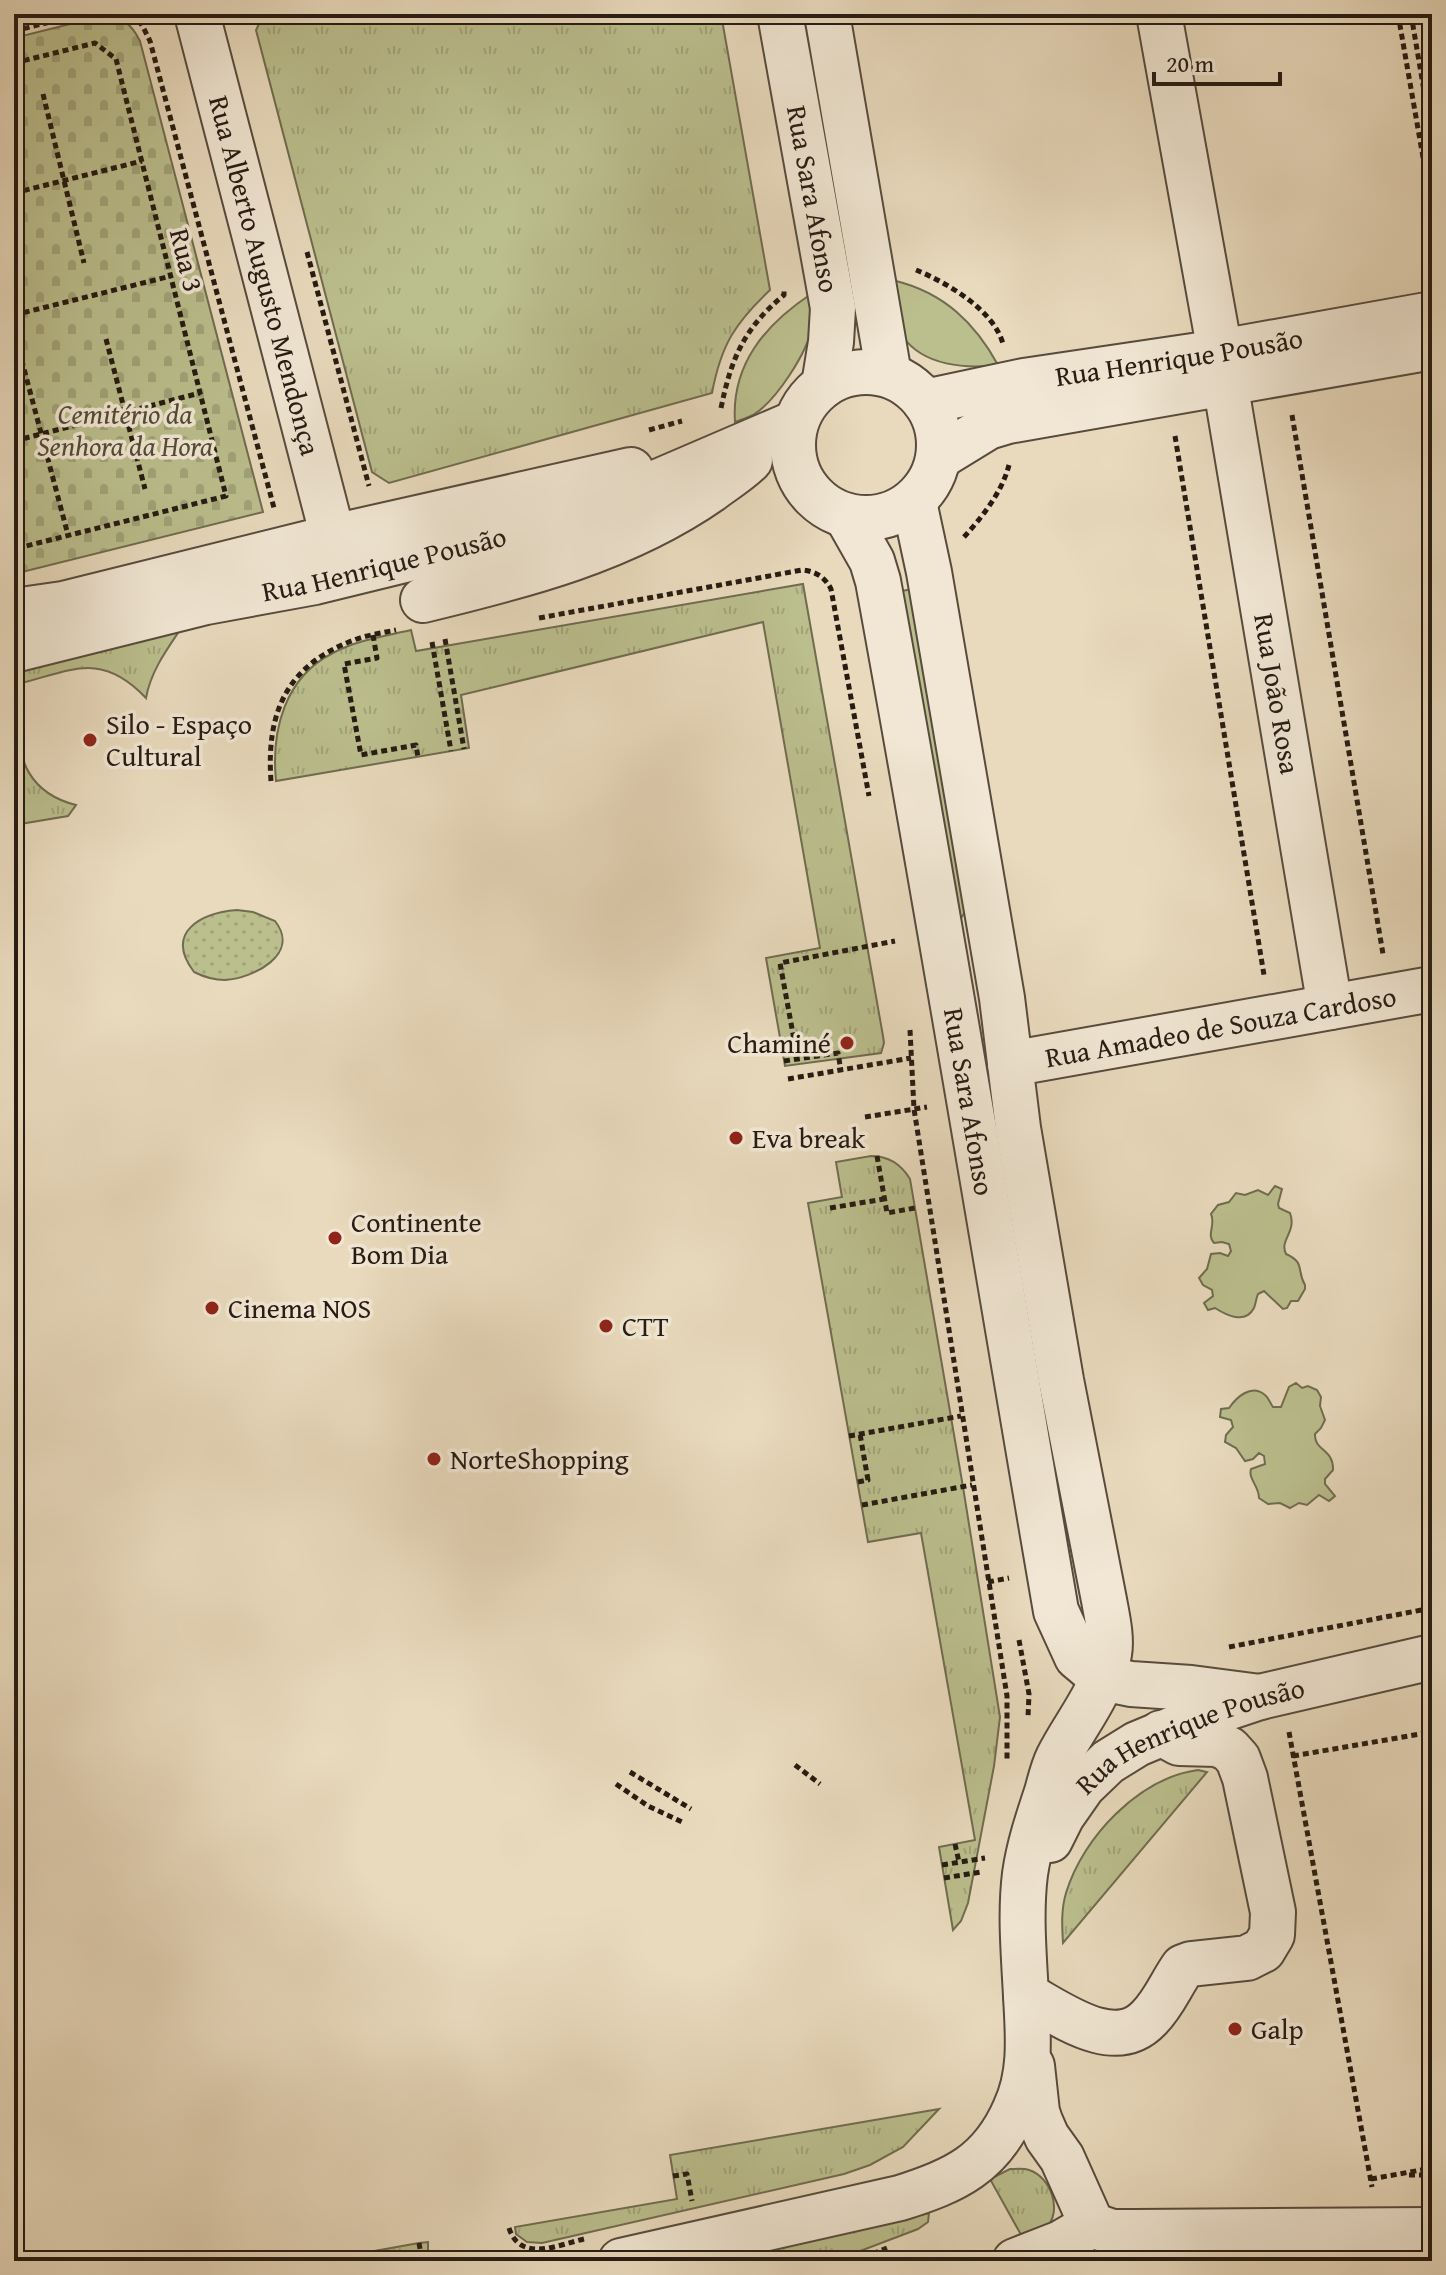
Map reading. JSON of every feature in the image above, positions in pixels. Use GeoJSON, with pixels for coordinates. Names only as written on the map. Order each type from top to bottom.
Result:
{"type":"FeatureCollection","features":[{"type":"Feature","properties":{"kind":"street","name":"Rua Alberto Augusto Mendonça"},"geometry":{"type":"LineString","coordinates":[[197,14],[333,537]]}},
{"type":"Feature","properties":{"kind":"street","name":"Rua Sara Afonso"},"geometry":{"type":"LineString","coordinates":[[780,14],[833,308],[824,385]]}},
{"type":"Feature","properties":{"kind":"street","name":"Rua Sara Afonso"},"geometry":{"type":"LineString","coordinates":[[827,14],[889,375]]}},
{"type":"Feature","properties":{"kind":"street","name":"Rua João Rosa"},"geometry":{"type":"LineString","coordinates":[[1159,14],[1223,367],[1330,1007]]}},
{"type":"Feature","properties":{"kind":"street","name":"Rua Henrique Pousão"},"geometry":{"type":"LineString","coordinates":[[939,457],[988,427],[1008,421],[1432,314]]}},
{"type":"Feature","properties":{"kind":"street","name":"Rua Henrique Pousão"},"geometry":{"type":"LineString","coordinates":[[925,402],[1024,381],[1223,367],[1432,347]]}},
{"type":"Feature","properties":{"kind":"street"},"geometry":{"type":"LineString","coordinates":[[855,373],[889,375],[915,390],[935,418],[940,438],[934,474],[914,502],[893,514],[870,519],[847,517],[825,507],[808,491],[797,470],[792,447],[795,423],[807,402],[824,385],[855,373]]}},
{"type":"Feature","properties":{"kind":"street","name":"Rua Henrique Pousão"},"geometry":{"type":"LineString","coordinates":[[14,611],[63,604],[333,537],[732,428],[795,423]]}},
{"type":"Feature","properties":{"kind":"street","name":"Rua Henrique Pousão"},"geometry":{"type":"LineString","coordinates":[[424,625],[510,579],[646,529],[730,476],[795,423]]}},
{"type":"Feature","properties":{"kind":"street","name":"Rua Henrique Pousão"},"geometry":{"type":"LineString","coordinates":[[14,650],[206,602],[315,582],[523,531],[604,505],[732,428]]}},
{"type":"Feature","properties":{"kind":"street","name":"Rua Sara Afonso"},"geometry":{"type":"LineString","coordinates":[[847,517],[872,561],[878,581],[929,859],[1056,1611],[1077,1657],[1102,1678],[1109,1652],[1108,1626],[1046,1291],[1018,1128],[1000,983],[929,572],[914,502]]}},
{"type":"Feature","properties":{"kind":"street","name":"Rua Amadeo de Souza Cardoso"},"geometry":{"type":"LineString","coordinates":[[1010,1064],[1432,989]]}},
{"type":"Feature","properties":{"kind":"street","name":"Rua Henrique Pousão"},"geometry":{"type":"LineString","coordinates":[[1024,1910],[1044,1852],[1062,1816],[1083,1786],[1108,1762],[1137,1744],[1209,1714],[1274,1710],[1432,1657]]}},
{"type":"Feature","properties":{"kind":"street","name":"Rua Henrique Pousão"},"geometry":{"type":"LineString","coordinates":[[1086,2213],[1062,2158],[1047,2137],[1037,2112],[1026,1995],[1025,1875],[1034,1832],[1057,1760],[1102,1678]]}},
{"type":"Feature","properties":{"kind":"street"},"geometry":{"type":"LineString","coordinates":[[1102,1678],[1131,1684],[1191,1688],[1274,1710]]}},
{"type":"Feature","properties":{"kind":"street"},"geometry":{"type":"LineString","coordinates":[[1026,1995],[1089,2028],[1111,2034],[1129,2032],[1147,2021],[1165,1999],[1183,1967],[1247,1958],[1263,1950],[1272,1935],[1271,1897],[1238,1759],[1229,1749],[1217,1744],[1179,1743],[1161,1733]]}},
{"type":"Feature","properties":{"kind":"street","name":"Rua Henrique Pousão"},"geometry":{"type":"LineString","coordinates":[[967,2171],[994,2145],[1016,2109],[1026,2080],[1029,2040]]}},
{"type":"Feature","properties":{"kind":"street","name":"Rua Henrique Pousão"},"geometry":{"type":"LineString","coordinates":[[608,2249],[887,2202],[927,2190],[967,2171],[1012,2158],[1032,2163],[1050,2173],[1086,2213]]}},
{"type":"Feature","properties":{"kind":"street"},"geometry":{"type":"LineString","coordinates":[[1015,2261],[1061,2243],[1086,2213],[1112,2232],[1305,2246],[1381,2230],[1432,2230]]}},
{"type":"Feature","properties":{"kind":"path"},"geometry":{"type":"LineString","coordinates":[[14,31],[82,14]]}},
{"type":"Feature","properties":{"kind":"path"},"geometry":{"type":"LineString","coordinates":[[131,14],[142,25],[150,41],[274,511]]}},
{"type":"Feature","properties":{"kind":"path"},"geometry":{"type":"LineString","coordinates":[[1398,14],[1432,209]]}},
{"type":"Feature","properties":{"kind":"path"},"geometry":{"type":"LineString","coordinates":[[1411,14],[1432,138]]}},
{"type":"Feature","properties":{"kind":"path","name":"Rua 3"},"geometry":{"type":"LineString","coordinates":[[14,63],[95,43],[116,59],[226,496],[68,535]]}},
{"type":"Feature","properties":{"kind":"path"},"geometry":{"type":"LineString","coordinates":[[43,94],[84,263]]}},
{"type":"Feature","properties":{"kind":"path"},"geometry":{"type":"LineString","coordinates":[[14,193],[142,161]]}},
{"type":"Feature","properties":{"kind":"path"},"geometry":{"type":"LineString","coordinates":[[304,239],[370,489]]}},
{"type":"Feature","properties":{"kind":"path"},"geometry":{"type":"LineString","coordinates":[[913,269],[932,276],[974,304],[1002,338],[1004,349]]}},
{"type":"Feature","properties":{"kind":"path"},"geometry":{"type":"LineString","coordinates":[[14,315],[171,276]]}},
{"type":"Feature","properties":{"kind":"path"},"geometry":{"type":"LineString","coordinates":[[732,428],[731,366],[740,344],[753,325],[784,295],[783,287]]}},
{"type":"Feature","properties":{"kind":"path"},"geometry":{"type":"LineString","coordinates":[[14,331],[68,535],[14,549]]}},
{"type":"Feature","properties":{"kind":"path"},"geometry":{"type":"LineString","coordinates":[[106,339],[145,489]]}},
{"type":"Feature","properties":{"kind":"path"},"geometry":{"type":"LineString","coordinates":[[14,441],[200,393]]}},
{"type":"Feature","properties":{"kind":"path"},"geometry":{"type":"LineString","coordinates":[[1291,410],[1385,963]]}},
{"type":"Feature","properties":{"kind":"path"},"geometry":{"type":"LineString","coordinates":[[646,430],[691,419]]}},
{"type":"Feature","properties":{"kind":"path"},"geometry":{"type":"LineString","coordinates":[[1174,431],[1266,985]]}},
{"type":"Feature","properties":{"kind":"path"},"geometry":{"type":"LineString","coordinates":[[961,541],[997,493],[1011,457]]}},
{"type":"Feature","properties":{"kind":"path"},"geometry":{"type":"LineString","coordinates":[[530,619],[802,570],[820,575],[831,589],[870,803]]}},
{"type":"Feature","properties":{"kind":"path"},"geometry":{"type":"LineString","coordinates":[[271,781],[271,741],[284,695],[295,678],[312,661],[357,639],[424,625]]}},
{"type":"Feature","properties":{"kind":"path"},"geometry":{"type":"LineString","coordinates":[[424,625],[464,749]]}},
{"type":"Feature","properties":{"kind":"path"},"geometry":{"type":"LineString","coordinates":[[424,625],[451,751]]}},
{"type":"Feature","properties":{"kind":"path"},"geometry":{"type":"LineString","coordinates":[[373,635],[377,658],[344,664],[361,755],[416,745],[418,757]]}},
{"type":"Feature","properties":{"kind":"path"},"geometry":{"type":"LineString","coordinates":[[782,1048],[795,1045],[780,963],[895,941],[898,955]]}},
{"type":"Feature","properties":{"kind":"path"},"geometry":{"type":"LineString","coordinates":[[910,1027],[914,1109],[1007,1696],[1008,1756],[1005,1771]]}},
{"type":"Feature","properties":{"kind":"path"},"geometry":{"type":"LineString","coordinates":[[784,1061],[838,1053],[841,1071]]}},
{"type":"Feature","properties":{"kind":"path"},"geometry":{"type":"LineString","coordinates":[[788,1079],[911,1058]]}},
{"type":"Feature","properties":{"kind":"path"},"geometry":{"type":"LineString","coordinates":[[865,1117],[929,1107]]}},
{"type":"Feature","properties":{"kind":"path"},"geometry":{"type":"LineString","coordinates":[[877,1156],[887,1213],[915,1208]]}},
{"type":"Feature","properties":{"kind":"path"},"geometry":{"type":"LineString","coordinates":[[830,1208],[884,1199]]}},
{"type":"Feature","properties":{"kind":"path"},"geometry":{"type":"LineString","coordinates":[[849,1436],[961,1416]]}},
{"type":"Feature","properties":{"kind":"path"},"geometry":{"type":"LineString","coordinates":[[858,1482],[868,1480],[860,1434]]}},
{"type":"Feature","properties":{"kind":"path"},"geometry":{"type":"LineString","coordinates":[[862,1505],[972,1485]]}},
{"type":"Feature","properties":{"kind":"path"},"geometry":{"type":"LineString","coordinates":[[1009,1578],[1011,1592]]}},
{"type":"Feature","properties":{"kind":"path"},"geometry":{"type":"LineString","coordinates":[[1227,1647],[1432,1608]]}},
{"type":"Feature","properties":{"kind":"path"},"geometry":{"type":"LineString","coordinates":[[1019,1636],[1029,1694],[1028,1725]]}},
{"type":"Feature","properties":{"kind":"path"},"geometry":{"type":"LineString","coordinates":[[1274,1710],[1293,1756],[1381,2230]]}},
{"type":"Feature","properties":{"kind":"path"},"geometry":{"type":"LineString","coordinates":[[1293,1756],[1432,1732]]}},
{"type":"Feature","properties":{"kind":"path"},"geometry":{"type":"LineString","coordinates":[[795,1765],[820,1784]]}},
{"type":"Feature","properties":{"kind":"path"},"geometry":{"type":"LineString","coordinates":[[630,1772],[691,1809]]}},
{"type":"Feature","properties":{"kind":"path"},"geometry":{"type":"LineString","coordinates":[[616,1784],[648,1806],[682,1822]]}},
{"type":"Feature","properties":{"kind":"path"},"geometry":{"type":"LineString","coordinates":[[955,1844],[959,1862]]}},
{"type":"Feature","properties":{"kind":"path"},"geometry":{"type":"LineString","coordinates":[[942,1865],[985,1857],[979,1887]]}},
{"type":"Feature","properties":{"kind":"path"},"geometry":{"type":"LineString","coordinates":[[944,1878],[982,1872]]}},
{"type":"Feature","properties":{"kind":"path"},"geometry":{"type":"LineString","coordinates":[[1371,2179],[1432,2168]]}},
{"type":"Feature","properties":{"kind":"path"},"geometry":{"type":"LineString","coordinates":[[673,2176],[687,2174],[694,2209]]}},
{"type":"Feature","properties":{"kind":"path"},"geometry":{"type":"LineString","coordinates":[[1395,2175],[1432,2175]]}},
{"type":"Feature","properties":{"kind":"path"},"geometry":{"type":"LineString","coordinates":[[509,2228],[512,2238],[522,2247],[535,2250],[608,2249]]}},
{"type":"Feature","properties":{"kind":"path"},"geometry":{"type":"LineString","coordinates":[[419,2243],[422,2261]]}},
{"type":"Feature","properties":{"kind":"path"},"geometry":{"type":"LineString","coordinates":[[369,2252],[371,2261]]}},
{"type":"Feature","properties":{"kind":"green space"},"geometry":{"type":"Polygon","coordinates":[[[264,14],[721,14],[770,290],[747,313],[731,336],[720,361],[712,393],[389,483],[372,472],[256,30],[264,14]]]}},
{"type":"Feature","properties":{"kind":"green space","name":"Cemitério da Senhora da Hora"},"geometry":{"type":"Polygon","coordinates":[[[102,16],[125,22],[140,41],[263,512],[14,574],[14,38],[102,16]]]}},
{"type":"Feature","properties":{"kind":"green space"},"geometry":{"type":"Polygon","coordinates":[[[896,281],[929,293],[956,312],[979,336],[998,365],[959,366],[934,360],[912,347],[897,325],[884,283],[896,281]]]}},
{"type":"Feature","properties":{"kind":"green space"},"geometry":{"type":"Polygon","coordinates":[[[811,294],[812,326],[798,362],[781,388],[762,408],[735,422],[735,401],[745,364],[766,332],[811,294]]]}},
{"type":"Feature","properties":{"kind":"green space"},"geometry":{"type":"Polygon","coordinates":[[[803,584],[883,1036],[881,1053],[785,1066],[766,958],[820,948],[763,622],[461,695],[469,748],[276,781],[279,724],[293,691],[317,663],[352,645],[411,630],[416,651],[803,584]]]}},
{"type":"Feature","properties":{"kind":"green space"},"geometry":{"type":"Polygon","coordinates":[[[913,589],[968,908],[954,928],[890,593],[913,589]]]}},
{"type":"Feature","properties":{"kind":"green space"},"geometry":{"type":"Polygon","coordinates":[[[184,624],[156,669],[146,698],[114,673],[99,669],[68,670],[14,685],[14,666],[184,624]]]}},
{"type":"Feature","properties":{"kind":"green space"},"geometry":{"type":"Polygon","coordinates":[[[22,716],[20,747],[29,773],[48,793],[76,805],[68,816],[14,825],[14,718],[22,716]]]}},
{"type":"Feature","properties":{"kind":"green space"},"geometry":{"type":"Polygon","coordinates":[[[237,910],[253,912],[275,921],[282,933],[278,954],[260,969],[237,978],[217,979],[194,972],[183,946],[191,927],[211,915],[237,910]]]}},
{"type":"Feature","properties":{"kind":"green space"},"geometry":{"type":"Polygon","coordinates":[[[871,1156],[894,1162],[910,1179],[1000,1717],[968,1903],[961,1921],[953,1930],[939,1847],[975,1840],[921,1533],[868,1542],[808,1203],[842,1197],[836,1162],[871,1156]]]}},
{"type":"Feature","properties":{"kind":"green space"},"geometry":{"type":"Polygon","coordinates":[[[1275,1186],[1282,1189],[1279,1208],[1290,1213],[1292,1220],[1284,1249],[1298,1264],[1305,1289],[1298,1301],[1291,1301],[1283,1309],[1264,1291],[1258,1294],[1254,1308],[1246,1316],[1230,1316],[1215,1308],[1208,1310],[1204,1303],[1213,1296],[1212,1290],[1203,1285],[1199,1278],[1207,1269],[1211,1254],[1228,1256],[1231,1251],[1229,1244],[1214,1243],[1212,1240],[1211,1214],[1236,1193],[1245,1195],[1258,1190],[1268,1195],[1275,1186]]]}},
{"type":"Feature","properties":{"kind":"green space"},"geometry":{"type":"Polygon","coordinates":[[[1296,1383],[1302,1388],[1308,1386],[1317,1390],[1321,1397],[1320,1406],[1325,1420],[1315,1434],[1318,1444],[1332,1463],[1333,1470],[1325,1479],[1325,1484],[1335,1496],[1329,1501],[1319,1495],[1307,1505],[1299,1503],[1290,1508],[1280,1503],[1268,1504],[1259,1498],[1250,1473],[1251,1469],[1265,1464],[1264,1456],[1259,1453],[1245,1461],[1236,1448],[1225,1442],[1226,1435],[1233,1427],[1231,1420],[1220,1417],[1221,1409],[1229,1408],[1249,1391],[1260,1392],[1273,1407],[1281,1407],[1289,1387],[1296,1383]]]}},
{"type":"Feature","properties":{"kind":"green space"},"geometry":{"type":"Polygon","coordinates":[[[1198,1770],[1207,1772],[1063,1943],[1066,1893],[1074,1872],[1100,1832],[1116,1814],[1155,1785],[1176,1775],[1198,1770]]]}},
{"type":"Feature","properties":{"kind":"green space"},"geometry":{"type":"Polygon","coordinates":[[[939,2109],[903,2147],[870,2165],[844,2174],[542,2243],[527,2242],[516,2234],[515,2227],[677,2199],[670,2155],[939,2109]]]}},
{"type":"Feature","properties":{"kind":"green space"},"geometry":{"type":"Polygon","coordinates":[[[1010,2169],[1027,2169],[1037,2174],[1049,2187],[1054,2204],[1051,2221],[1044,2230],[1025,2242],[990,2179],[1010,2169]]]}},
{"type":"Feature","properties":{"kind":"green space"},"geometry":{"type":"Polygon","coordinates":[[[929,2213],[928,2222],[918,2229],[834,2261],[718,2261],[929,2213]]]}},
{"type":"Feature","properties":{"kind":"green space"},"geometry":{"type":"Polygon","coordinates":[[[428,2242],[428,2261],[318,2261],[419,2243],[428,2242]]]}},
{"type":"Feature","properties":{"kind":"place","name":"Silo - Espaço Cultural"},"geometry":{"type":"Point","coordinates":[90,740]}},
{"type":"Feature","properties":{"kind":"place","name":"Chaminé"},"geometry":{"type":"Point","coordinates":[847,1043]}},
{"type":"Feature","properties":{"kind":"place","name":"Eva break"},"geometry":{"type":"Point","coordinates":[736,1138]}},
{"type":"Feature","properties":{"kind":"place","name":"Continente Bom Dia"},"geometry":{"type":"Point","coordinates":[335,1238]}},
{"type":"Feature","properties":{"kind":"place","name":"Cinema NOS"},"geometry":{"type":"Point","coordinates":[212,1308]}},
{"type":"Feature","properties":{"kind":"place","name":"CTT"},"geometry":{"type":"Point","coordinates":[606,1326]}},
{"type":"Feature","properties":{"kind":"place","name":"NorteShopping"},"geometry":{"type":"Point","coordinates":[434,1459]}},
{"type":"Feature","properties":{"kind":"place","name":"Galp"},"geometry":{"type":"Point","coordinates":[1235,2029]}}]}
